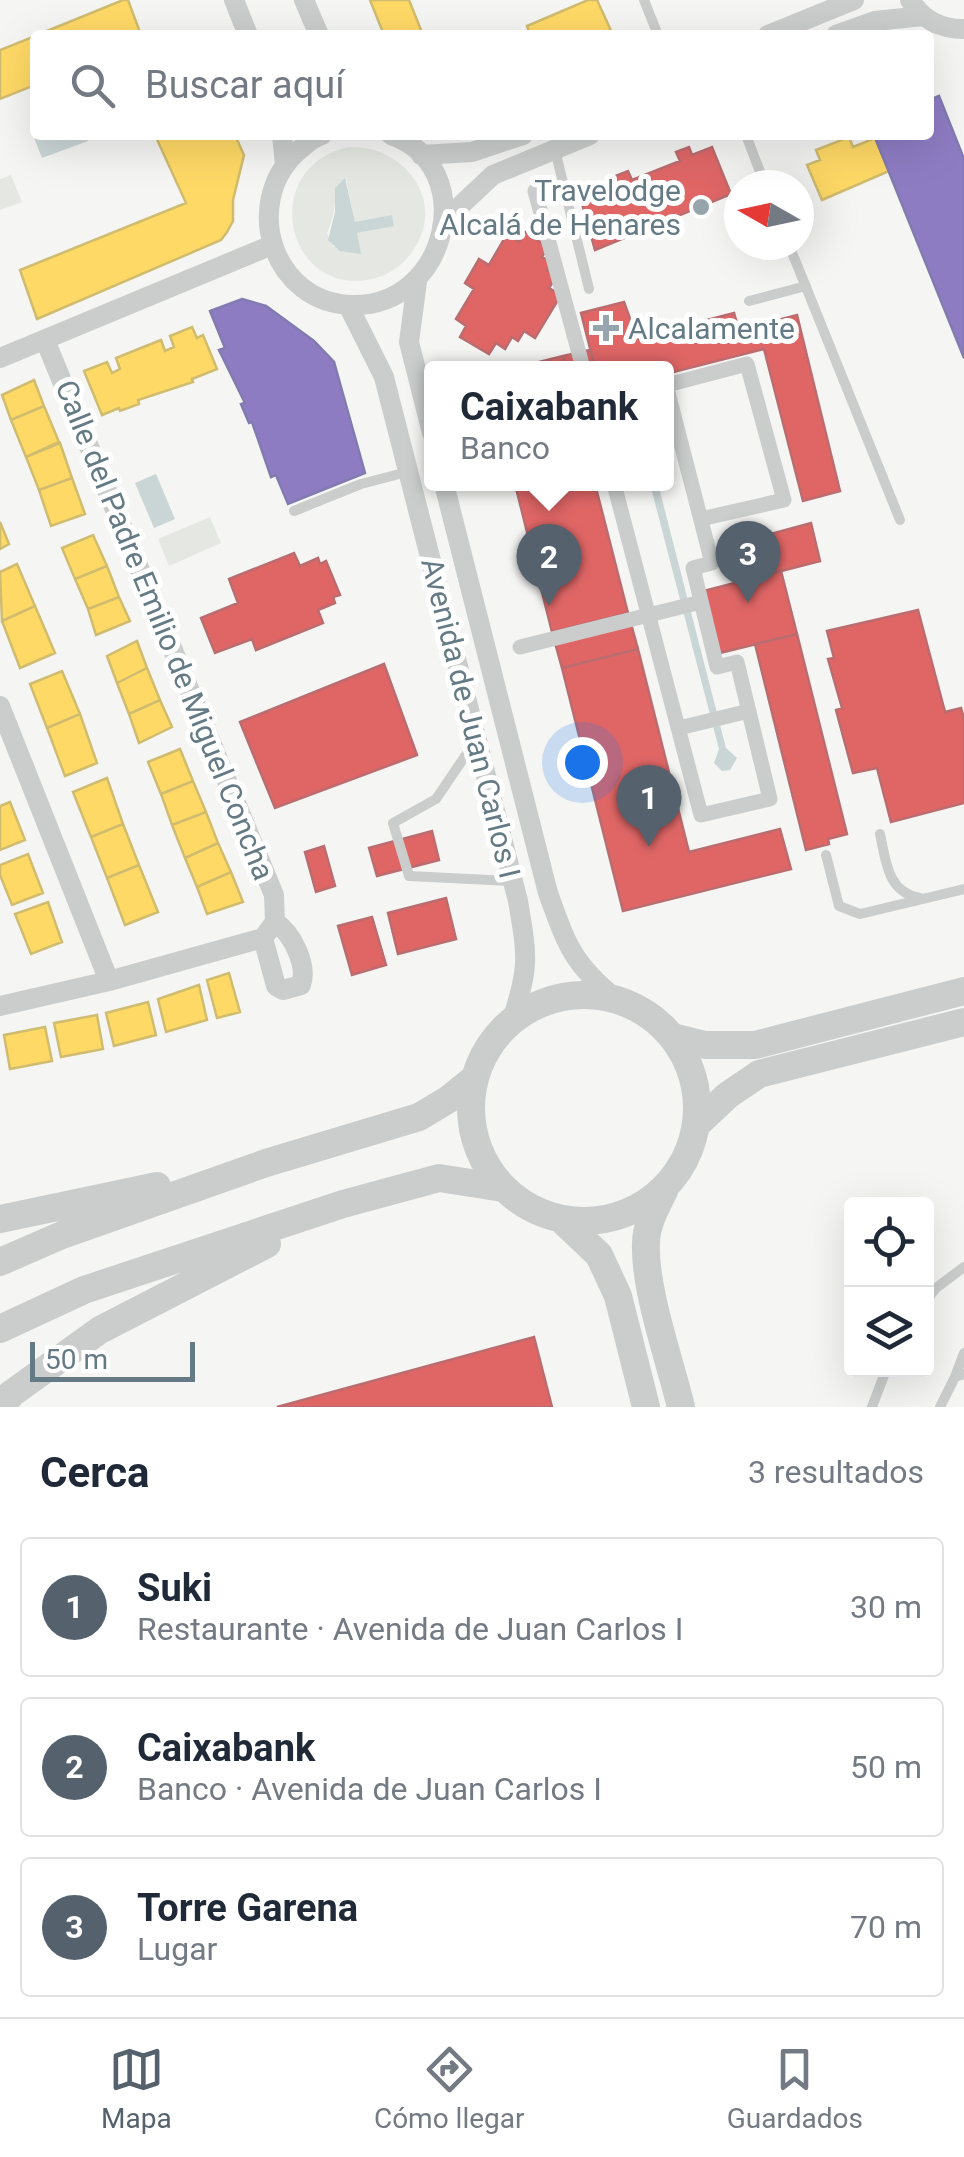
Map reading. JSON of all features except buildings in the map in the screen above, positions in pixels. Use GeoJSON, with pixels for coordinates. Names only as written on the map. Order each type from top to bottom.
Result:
{"type":"FeatureCollection","features":[{"type":"Feature","properties":{"kind":"street"},"geometry":{"type":"LineString","coordinates":[[234,0],[246,30]]}},
{"type":"Feature","properties":{"kind":"street"},"geometry":{"type":"LineString","coordinates":[[304,0],[317,30]]}},
{"type":"Feature","properties":{"kind":"street"},"geometry":{"type":"LineString","coordinates":[[780,30],[854,0]]}},
{"type":"Feature","properties":{"kind":"street"},"geometry":{"type":"LineString","coordinates":[[850,30],[916,8],[950,29],[964,29]]}},
{"type":"Feature","properties":{"kind":"street"},"geometry":{"type":"LineString","coordinates":[[282,140],[284,165]]}},
{"type":"Feature","properties":{"kind":"street"},"geometry":{"type":"LineString","coordinates":[[312,140],[284,165],[269,197],[267,222],[272,246],[284,268],[301,286],[323,299],[348,305],[373,304],[396,296],[416,282],[434,260],[444,221],[438,184],[421,155],[398,140]]}},
{"type":"Feature","properties":{"kind":"street"},"geometry":{"type":"LineString","coordinates":[[421,155],[472,152],[508,140]]}},
{"type":"Feature","properties":{"kind":"street"},"geometry":{"type":"LineString","coordinates":[[444,221],[492,175],[578,140]]}},
{"type":"Feature","properties":{"kind":"street"},"geometry":{"type":"LineString","coordinates":[[535,191],[581,361]]}},
{"type":"Feature","properties":{"kind":"street"},"geometry":{"type":"LineString","coordinates":[[0,358],[272,246]]}},
{"type":"Feature","properties":{"kind":"street"},"geometry":{"type":"LineString","coordinates":[[416,282],[409,342],[424,401]]}},
{"type":"Feature","properties":{"kind":"street","name":"Avenida de Juan Carlos I"},"geometry":{"type":"LineString","coordinates":[[348,305],[384,377],[512,880],[528,954],[512,1020]]}},
{"type":"Feature","properties":{"kind":"street","name":"Calle del Padre Emilio de Miguel Concha"},"geometry":{"type":"LineString","coordinates":[[0,1006],[109,982],[269,930],[274,895],[45,340]]}},
{"type":"Feature","properties":{"kind":"street"},"geometry":{"type":"LineString","coordinates":[[674,383],[747,364],[784,500],[701,519]]}},
{"type":"Feature","properties":{"kind":"street"},"geometry":{"type":"LineString","coordinates":[[616,491],[700,816],[770,798],[737,662],[717,666],[690,604],[693,568],[712,564],[701,519],[675,453]]}},
{"type":"Feature","properties":{"kind":"street","name":"Avenida de Juan Carlos I"},"geometry":{"type":"LineString","coordinates":[[446,491],[548,893],[566,945],[586,974],[616,998]]}},
{"type":"Feature","properties":{"kind":"street"},"geometry":{"type":"LineString","coordinates":[[520,647],[690,604]]}},
{"type":"Feature","properties":{"kind":"street"},"geometry":{"type":"LineString","coordinates":[[0,706],[109,982]]}},
{"type":"Feature","properties":{"kind":"street"},"geometry":{"type":"LineString","coordinates":[[679,728],[749,711]]}},
{"type":"Feature","properties":{"kind":"street"},"geometry":{"type":"LineString","coordinates":[[673,1037],[704,1045],[755,1045],[964,991]]}},
{"type":"Feature","properties":{"kind":"street"},"geometry":{"type":"LineString","coordinates":[[665,1188],[641,1206],[618,1216],[583,1222],[529,1207],[503,1188],[475,1136],[472,1117],[475,1078],[490,1046],[512,1020],[562,996],[616,998],[648,1013],[673,1037],[694,1078],[696,1124],[686,1158],[652,1216],[646,1243],[651,1288],[681,1407]]}},
{"type":"Feature","properties":{"kind":"street"},"geometry":{"type":"LineString","coordinates":[[696,1124],[759,1074],[964,1022]]}},
{"type":"Feature","properties":{"kind":"street"},"geometry":{"type":"LineString","coordinates":[[0,1262],[62,1235],[266,1162],[418,1117],[475,1078]]}},
{"type":"Feature","properties":{"kind":"street"},"geometry":{"type":"LineString","coordinates":[[0,1219],[266,1162]]}},
{"type":"Feature","properties":{"kind":"street"},"geometry":{"type":"LineString","coordinates":[[0,1328],[84,1290],[344,1204],[439,1178],[503,1188]]}},
{"type":"Feature","properties":{"kind":"street"},"geometry":{"type":"LineString","coordinates":[[1,1407],[11,1394],[100,1330],[344,1204]]}},
{"type":"Feature","properties":{"kind":"street"},"geometry":{"type":"LineString","coordinates":[[562,1219],[600,1255],[618,1296],[646,1407]]}},
{"type":"Feature","properties":{"kind":"lane"},"geometry":{"type":"LineString","coordinates":[[644,0],[656,30]]}},
{"type":"Feature","properties":{"kind":"lane"},"geometry":{"type":"LineString","coordinates":[[748,140],[759,170]]}},
{"type":"Feature","properties":{"kind":"lane"},"geometry":{"type":"LineString","coordinates":[[554,150],[589,288]]}},
{"type":"Feature","properties":{"kind":"lane"},"geometry":{"type":"LineString","coordinates":[[795,260],[900,520]]}},
{"type":"Feature","properties":{"kind":"lane"},"geometry":{"type":"LineString","coordinates":[[571,277],[586,274]]}},
{"type":"Feature","properties":{"kind":"lane"},"geometry":{"type":"LineString","coordinates":[[750,301],[806,286]]}},
{"type":"Feature","properties":{"kind":"lane"},"geometry":{"type":"LineString","coordinates":[[294,510],[361,484],[408,472]]}},
{"type":"Feature","properties":{"kind":"lane"},"geometry":{"type":"LineString","coordinates":[[475,742],[436,798],[392,823],[400,855],[409,876],[512,880]]}},
{"type":"Feature","properties":{"kind":"lane"},"geometry":{"type":"LineString","coordinates":[[880,834],[890,878],[904,895],[920,898]]}},
{"type":"Feature","properties":{"kind":"lane"},"geometry":{"type":"LineString","coordinates":[[826,855],[840,906],[860,914],[964,889]]}},
{"type":"Feature","properties":{"kind":"lane"},"geometry":{"type":"LineString","coordinates":[[918,1032],[964,1034]]}},
{"type":"Feature","properties":{"kind":"lane"},"geometry":{"type":"LineString","coordinates":[[934,1291],[964,1267]]}},
{"type":"Feature","properties":{"kind":"lane"},"geometry":{"type":"LineString","coordinates":[[940,1407],[960,1376],[964,1353]]}},
{"type":"Feature","properties":{"kind":"lane"},"geometry":{"type":"LineString","coordinates":[[872,1407],[883,1377]]}},
{"type":"Feature","properties":{"kind":"shaded area"},"geometry":{"type":"Polygon","coordinates":[[[35,140],[88,140],[88,141],[42,158],[35,140]]]}},
{"type":"Feature","properties":{"kind":"shaded area"},"geometry":{"type":"Polygon","coordinates":[[[348,147],[368,148],[386,155],[414,178],[422,194],[423,230],[410,255],[396,268],[372,279],[343,280],[319,269],[303,251],[294,228],[293,203],[301,179],[319,159],[348,147]],[[346,179],[327,233],[333,247],[357,233],[394,225],[392,216],[355,223],[346,179]]]}},
{"type":"Feature","properties":{"kind":"shaded area"},"geometry":{"type":"Polygon","coordinates":[[[11,175],[22,202],[0,210],[0,179],[11,175]]]}},
{"type":"Feature","properties":{"kind":"shaded area"},"geometry":{"type":"Polygon","coordinates":[[[345,178],[355,222],[392,215],[394,226],[357,233],[361,254],[340,251],[328,240],[335,212],[335,188],[345,178]]]}},
{"type":"Feature","properties":{"kind":"shaded area"},"geometry":{"type":"Polygon","coordinates":[[[156,474],[175,519],[154,528],[135,483],[156,474]]]}},
{"type":"Feature","properties":{"kind":"shaded area"},"geometry":{"type":"Polygon","coordinates":[[[652,491],[660,491],[726,748],[737,758],[730,770],[722,771],[714,763],[719,749],[652,491]]]}},
{"type":"Feature","properties":{"kind":"shaded area"},"geometry":{"type":"Polygon","coordinates":[[[210,517],[221,543],[169,566],[158,539],[210,517]]]}},
{"type":"Feature","properties":{"kind":"place","name":"Travelodge Alcalá de Henares"},"geometry":{"type":"Point","coordinates":[701,207]}},
{"type":"Feature","properties":{"kind":"place","name":"Alcalamente"},"geometry":{"type":"Point","coordinates":[606,328]}},
{"type":"Feature","properties":{"kind":"place","name":"Torre Garena"},"geometry":{"type":"Point","coordinates":[748,603]}},
{"type":"Feature","properties":{"kind":"place","name":"Caixabank"},"geometry":{"type":"Point","coordinates":[549,606]}},
{"type":"Feature","properties":{"kind":"place","name":"Suki"},"geometry":{"type":"Point","coordinates":[649,847]}}]}
